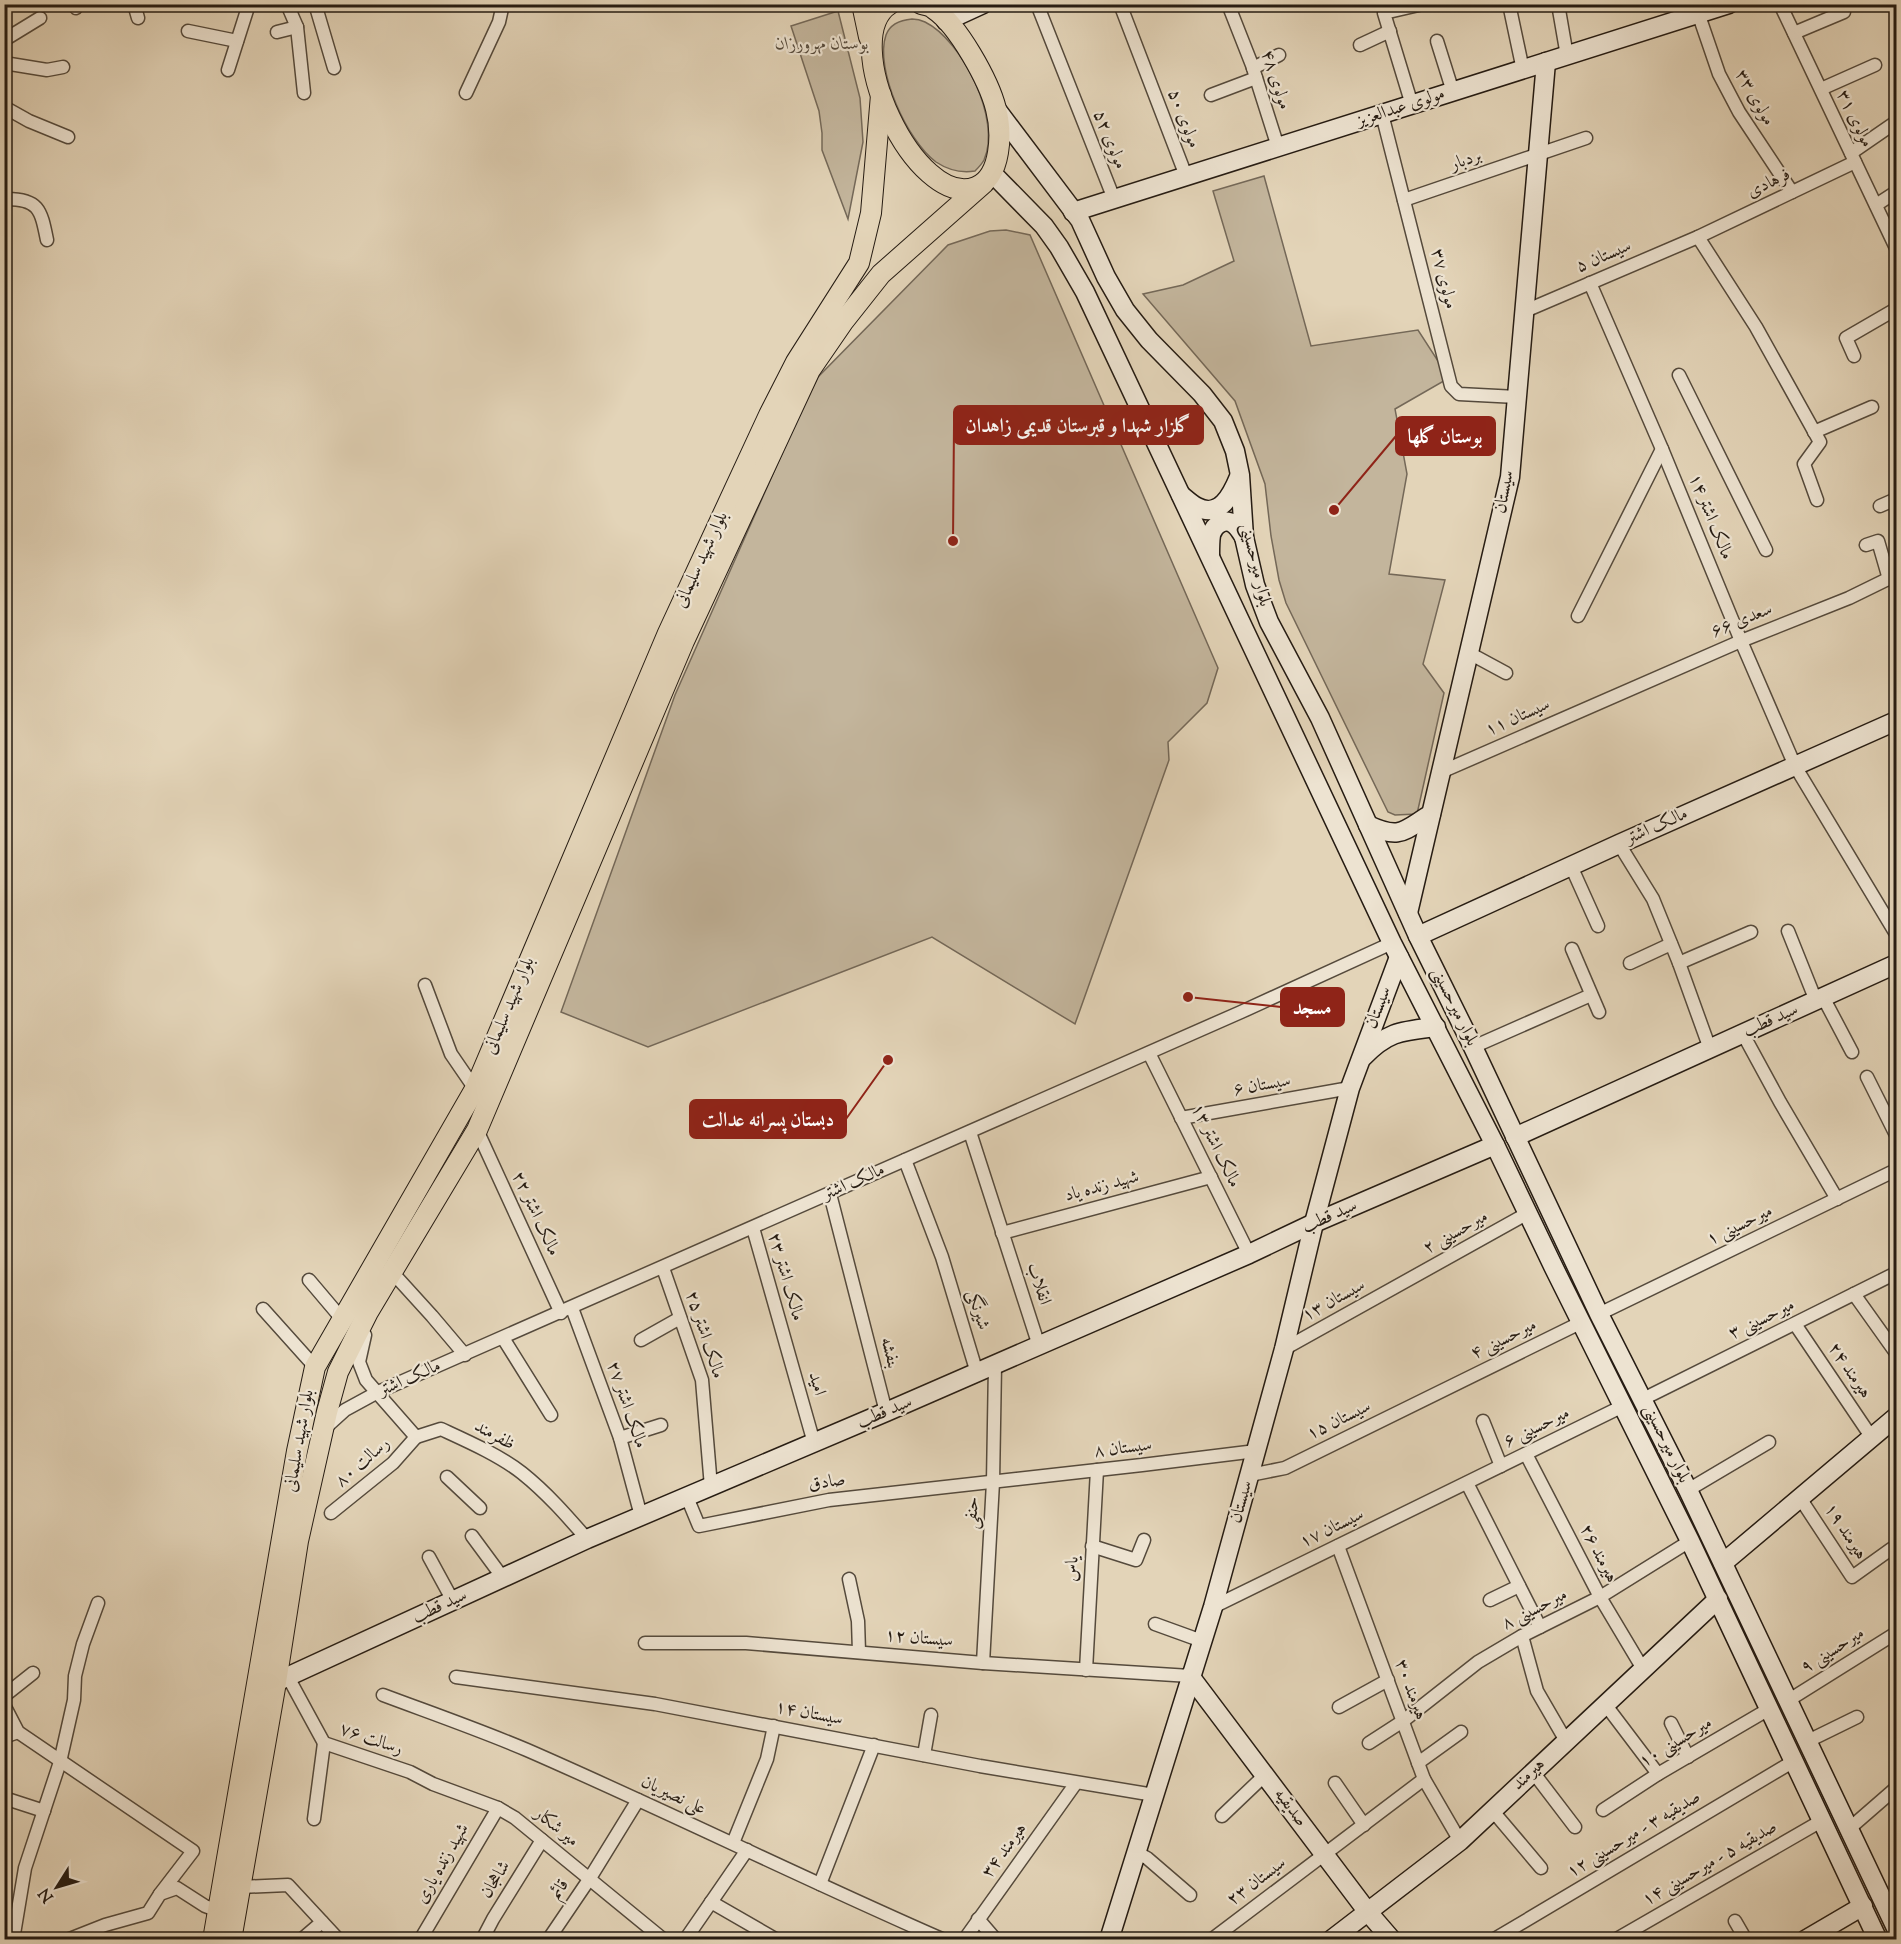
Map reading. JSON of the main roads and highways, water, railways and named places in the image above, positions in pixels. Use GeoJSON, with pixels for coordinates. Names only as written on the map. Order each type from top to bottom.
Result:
{"type":"FeatureCollection","features":[{"type":"Feature","properties":{"kind":"main road"},"geometry":{"type":"LineString","coordinates":[[862,4],[881,95],[898,133],[914,156],[943,183],[955,187],[974,188],[988,178],[996,161],[998,147],[996,110],[977,64],[934,10]]}},
{"type":"Feature","properties":{"kind":"main road"},"geometry":{"type":"LineString","coordinates":[[871,44],[876,18],[890,4]]}},
{"type":"Feature","properties":{"kind":"main road"},"geometry":{"type":"LineString","coordinates":[[934,10],[983,4]]}},
{"type":"Feature","properties":{"kind":"main road","name":"مولوی عبدالعزیز"},"geometry":{"type":"LineString","coordinates":[[1073,212],[1567,56],[1696,9],[1729,4]]}},
{"type":"Feature","properties":{"kind":"main road","name":"سیستان"},"geometry":{"type":"LineString","coordinates":[[1408,913],[1510,477],[1546,62]]}},
{"type":"Feature","properties":{"kind":"main road","name":"بلوار شهید سلیمانی"},"geometry":{"type":"LineString","coordinates":[[213,1940],[297,1451],[315,1367],[475,1089],[668,633],[768,415],[795,362],[859,263],[871,213],[881,95]]}},
{"type":"Feature","properties":{"kind":"main road","name":"بلوار میرحسینی"},"geometry":{"type":"LineString","coordinates":[[996,110],[1080,220],[1106,277],[1125,310],[1149,340],[1202,394],[1223,421],[1235,451],[1240,475],[1244,537],[1255,585],[1269,622],[1320,718],[1418,936],[1599,1314],[1688,1490],[1895,1919]]}},
{"type":"Feature","properties":{"kind":"main road","name":"بلوار میرحسینی"},"geometry":{"type":"LineString","coordinates":[[988,178],[1044,226],[1085,292],[1395,950],[1495,1145],[1690,1541],[1878,1940]]}},
{"type":"Feature","properties":{"kind":"main road","name":"بلوار شهید سلیمانی"},"geometry":{"type":"LineString","coordinates":[[231,1940],[282,1679],[298,1541],[322,1431],[338,1372],[376,1298],[477,1130],[684,641],[810,370],[843,322],[881,274],[988,178]]}},
{"type":"Feature","properties":{"kind":"main road"},"geometry":{"type":"LineString","coordinates":[[1180,494],[1197,507],[1208,510],[1218,508],[1226,502],[1240,475]]}},
{"type":"Feature","properties":{"kind":"main road"},"geometry":{"type":"LineString","coordinates":[[1209,556],[1211,534],[1221,523],[1228,521],[1235,525],[1244,537]]}},
{"type":"Feature","properties":{"kind":"main road","name":"مالک اشتر"},"geometry":{"type":"LineString","coordinates":[[1418,936],[1896,721]]}},
{"type":"Feature","properties":{"kind":"main road"},"geometry":{"type":"LineString","coordinates":[[1368,825],[1385,833],[1399,833],[1431,814]]}},
{"type":"Feature","properties":{"kind":"main road","name":"سیستان"},"geometry":{"type":"LineString","coordinates":[[1109,1940],[1213,1607],[1284,1349],[1314,1223],[1350,1089],[1395,950]]}},
{"type":"Feature","properties":{"kind":"main road","name":"سید قطب"},"geometry":{"type":"LineString","coordinates":[[1515,1137],[1896,964]]}},
{"type":"Feature","properties":{"kind":"main road","name":"سیستان"},"geometry":{"type":"LineString","coordinates":[[1360,1060],[1377,1043],[1390,1035],[1436,1028]]}},
{"type":"Feature","properties":{"kind":"main road","name":"سید قطب"},"geometry":{"type":"LineString","coordinates":[[282,1679],[587,1539],[977,1373],[1495,1145]]}},
{"type":"Feature","properties":{"kind":"main road"},"geometry":{"type":"LineString","coordinates":[[1554,1268],[1574,1260]]}},
{"type":"Feature","properties":{"kind":"main road"},"geometry":{"type":"LineString","coordinates":[[1723,1563],[1896,1417]]}},
{"type":"Feature","properties":{"kind":"main road","name":"هیرمند"},"geometry":{"type":"LineString","coordinates":[[1331,1940],[1460,1840],[1718,1599]]}},
{"type":"Feature","properties":{"kind":"main road"},"geometry":{"type":"LineString","coordinates":[[1758,1684],[1777,1675]]}},
{"type":"Feature","properties":{"kind":"main road","name":"صدیقیه"},"geometry":{"type":"LineString","coordinates":[[1190,1676],[1367,1911],[1392,1940]]}},
{"type":"Feature","properties":{"kind":"main road"},"geometry":{"type":"LineString","coordinates":[[1805,1940],[1863,1906]]}},
{"type":"Feature","properties":{"kind":"place","name":"بوستان گلها"},"geometry":{"type":"Point","coordinates":[1334,510]}},
{"type":"Feature","properties":{"kind":"place","name":"گلزار شهدا و قبرستان قدیمی زاهدان"},"geometry":{"type":"Point","coordinates":[953,541]}},
{"type":"Feature","properties":{"kind":"place","name":"مسجد"},"geometry":{"type":"Point","coordinates":[1188,997]}},
{"type":"Feature","properties":{"kind":"place","name":"دبستان پسرانه عدالت"},"geometry":{"type":"Point","coordinates":[888,1060]}},
{"type":"Feature","properties":{"kind":"park label","name":"بوستان مهرورزان"},"geometry":{"type":"Point","coordinates":[822,45]}}]}
